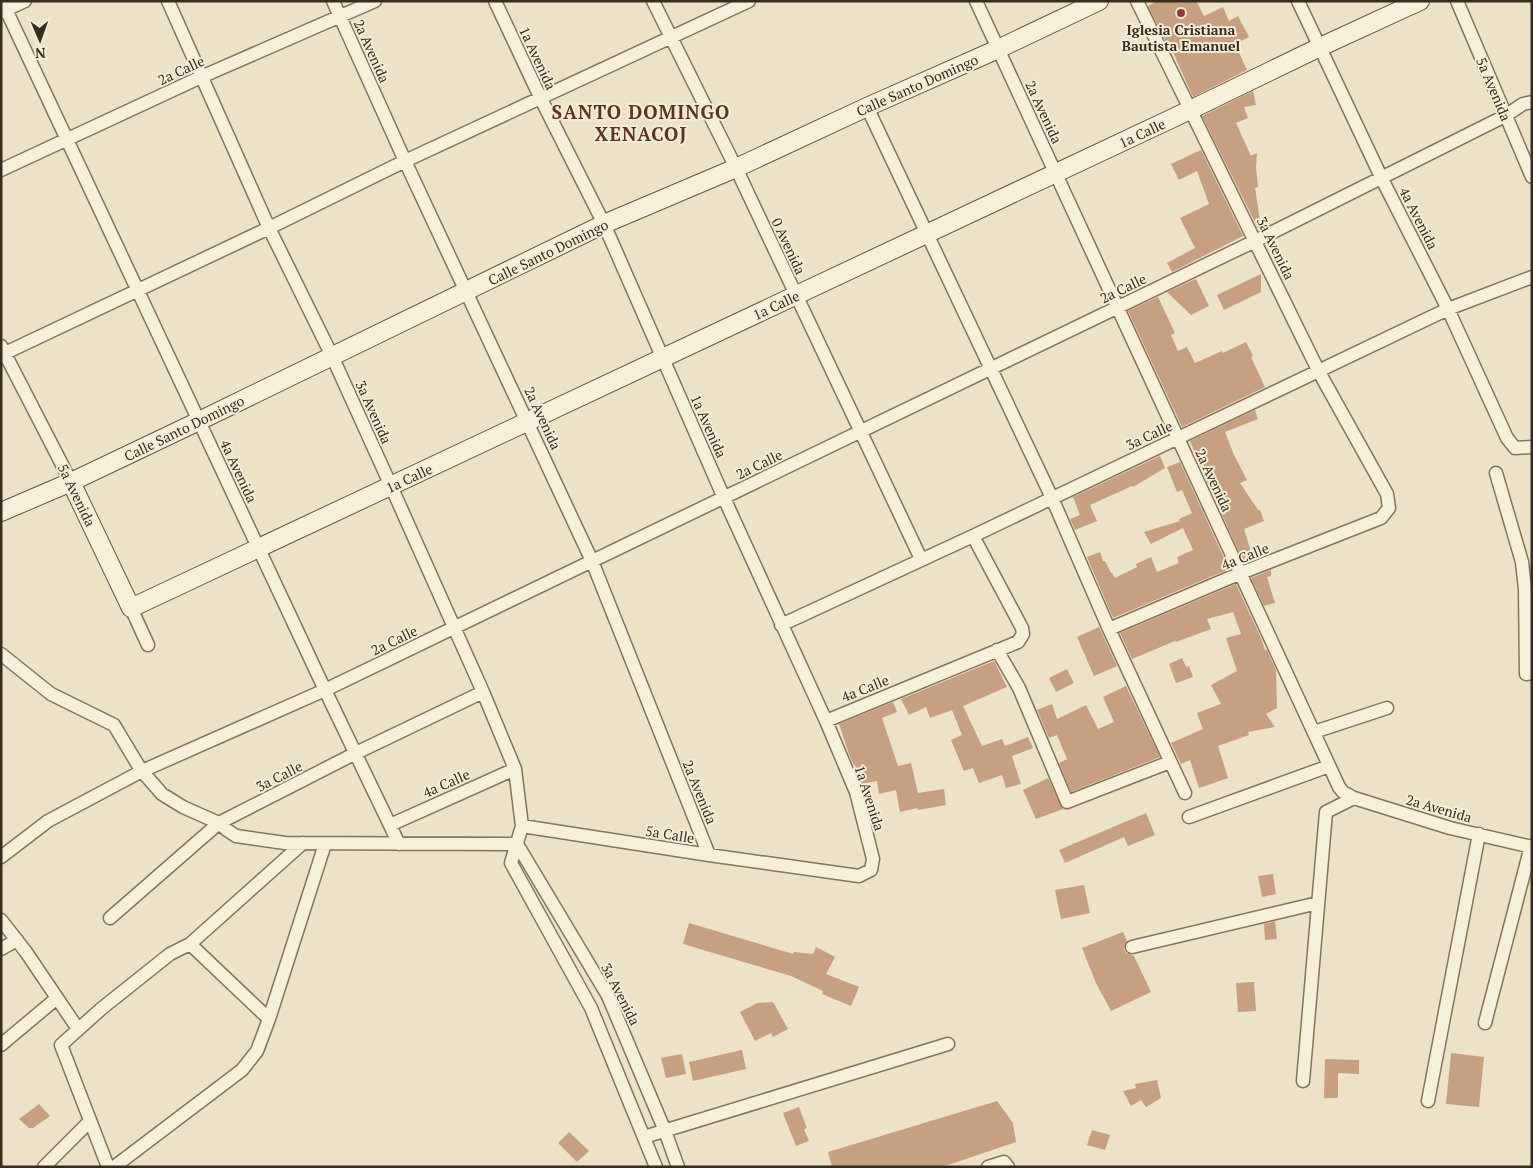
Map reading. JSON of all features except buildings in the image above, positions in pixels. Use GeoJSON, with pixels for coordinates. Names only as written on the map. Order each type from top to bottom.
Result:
{"type":"FeatureCollection","features":[{"type":"Feature","properties":{"kind":"main road","name":"Calle Santo Domingo"},"geometry":{"type":"LineString","coordinates":[[1,512],[72,482],[604,224],[736,168],[1099,1]]}},
{"type":"Feature","properties":{"kind":"main road","name":"1a Calle"},"geometry":{"type":"LineString","coordinates":[[131,608],[1420,1]]}},
{"type":"Feature","properties":{"kind":"main road","name":"5a Avenida"},"geometry":{"type":"LineString","coordinates":[[72,482],[131,608]]}},
{"type":"Feature","properties":{"kind":"street"},"geometry":{"type":"LineString","coordinates":[[3,8],[25,1]]}},
{"type":"Feature","properties":{"kind":"street","name":"3a Avenida"},"geometry":{"type":"LineString","coordinates":[[168,1],[269,228],[332,356],[483,692],[515,769],[522,826],[511,863],[590,1008],[656,1167]]}},
{"type":"Feature","properties":{"kind":"street","name":"2a Avenida"},"geometry":{"type":"LineString","coordinates":[[333,1],[405,161],[592,561],[709,855]]}},
{"type":"Feature","properties":{"kind":"street","name":"2a Calle"},"geometry":{"type":"LineString","coordinates":[[1,170],[201,77],[375,1]]}},
{"type":"Feature","properties":{"kind":"street","name":"1a Avenida"},"geometry":{"type":"LineString","coordinates":[[495,1],[540,97],[604,224],[724,498],[826,721],[856,792],[873,859],[872,870]]}},
{"type":"Feature","properties":{"kind":"street","name":"0 Avenida"},"geometry":{"type":"LineString","coordinates":[[653,1],[736,168],[921,560]]}},
{"type":"Feature","properties":{"kind":"street"},"geometry":{"type":"LineString","coordinates":[[2,352],[269,228],[540,97],[749,1]]}},
{"type":"Feature","properties":{"kind":"street","name":"2a Avenida"},"geometry":{"type":"LineString","coordinates":[[976,1],[1339,787],[1343,792],[1354,798],[1450,828],[1531,847]]}},
{"type":"Feature","properties":{"kind":"street","name":"3a Avenida"},"geometry":{"type":"LineString","coordinates":[[1137,1],[1320,372],[1387,494],[1388,508]]}},
{"type":"Feature","properties":{"kind":"street","name":"4a Avenida"},"geometry":{"type":"LineString","coordinates":[[1298,1],[1382,179],[1448,309],[1507,438],[1514,448],[1532,447]]}},
{"type":"Feature","properties":{"kind":"street","name":"5a Avenida"},"geometry":{"type":"LineString","coordinates":[[1457,1],[1532,177]]}},
{"type":"Feature","properties":{"kind":"street","name":"4a Avenida"},"geometry":{"type":"LineString","coordinates":[[3,8],[399,844]]}},
{"type":"Feature","properties":{"kind":"street","name":"2a Calle"},"geometry":{"type":"LineString","coordinates":[[1,857],[48,821],[142,770],[325,690],[1118,308],[1382,179],[1505,116],[1523,104],[1532,102]]}},
{"type":"Feature","properties":{"kind":"street"},"geometry":{"type":"LineString","coordinates":[[867,107],[1052,498],[1109,629],[1185,793]]}},
{"type":"Feature","properties":{"kind":"street","name":"3a Calle"},"geometry":{"type":"LineString","coordinates":[[781,625],[1320,372],[1448,309],[1532,277]]}},
{"type":"Feature","properties":{"kind":"street","name":"5a Avenida"},"geometry":{"type":"LineString","coordinates":[[2,352],[72,482]]}},
{"type":"Feature","properties":{"kind":"street"},"geometry":{"type":"LineString","coordinates":[[1496,473],[1522,562],[1525,589],[1526,674],[1532,673]]}},
{"type":"Feature","properties":{"kind":"street","name":"4a Calle"},"geometry":{"type":"LineString","coordinates":[[1109,629],[1241,573],[1381,518],[1388,508]]}},
{"type":"Feature","properties":{"kind":"street","name":"4a Calle"},"geometry":{"type":"LineString","coordinates":[[826,721],[1018,642],[1023,634],[1022,628],[973,536]]}},
{"type":"Feature","properties":{"kind":"street","name":"5a Avenida"},"geometry":{"type":"LineString","coordinates":[[131,608],[148,645]]}},
{"type":"Feature","properties":{"kind":"street"},"geometry":{"type":"LineString","coordinates":[[997,650],[1019,688],[1067,802],[1170,762]]}},
{"type":"Feature","properties":{"kind":"street"},"geometry":{"type":"LineString","coordinates":[[1,654],[51,694],[114,725],[142,770],[162,794],[183,807],[219,823],[236,836],[285,843],[517,844]]}},
{"type":"Feature","properties":{"kind":"street","name":"3a Calle"},"geometry":{"type":"LineString","coordinates":[[110,918],[219,823],[356,753],[483,692]]}},
{"type":"Feature","properties":{"kind":"street"},"geometry":{"type":"LineString","coordinates":[[1314,732],[1387,708]]}},
{"type":"Feature","properties":{"kind":"street"},"geometry":{"type":"LineString","coordinates":[[1189,816],[1329,766]]}},
{"type":"Feature","properties":{"kind":"street","name":"4a Calle"},"geometry":{"type":"LineString","coordinates":[[390,825],[515,769]]}},
{"type":"Feature","properties":{"kind":"street"},"geometry":{"type":"LineString","coordinates":[[1304,1081],[1326,812],[1354,798]]}},
{"type":"Feature","properties":{"kind":"street","name":"5a Calle"},"geometry":{"type":"LineString","coordinates":[[522,826],[859,876],[872,870]]}},
{"type":"Feature","properties":{"kind":"street"},"geometry":{"type":"LineString","coordinates":[[1428,1101],[1479,834]]}},
{"type":"Feature","properties":{"kind":"street"},"geometry":{"type":"LineString","coordinates":[[108,1167],[61,1045],[101,1008],[170,954],[190,944],[303,843]]}},
{"type":"Feature","properties":{"kind":"street"},"geometry":{"type":"LineString","coordinates":[[114,1167],[242,1070],[257,1051],[325,844]]}},
{"type":"Feature","properties":{"kind":"street","name":"3a Avenida"},"geometry":{"type":"LineString","coordinates":[[517,844],[608,996],[665,1131],[678,1167]]}},
{"type":"Feature","properties":{"kind":"street"},"geometry":{"type":"LineString","coordinates":[[1485,1023],[1531,847]]}},
{"type":"Feature","properties":{"kind":"street"},"geometry":{"type":"LineString","coordinates":[[1132,947],[1318,903]]}},
{"type":"Feature","properties":{"kind":"street"},"geometry":{"type":"LineString","coordinates":[[1,920],[17,940],[78,1029]]}},
{"type":"Feature","properties":{"kind":"street"},"geometry":{"type":"LineString","coordinates":[[1,949],[17,940]]}},
{"type":"Feature","properties":{"kind":"street"},"geometry":{"type":"LineString","coordinates":[[190,944],[269,1019]]}},
{"type":"Feature","properties":{"kind":"street"},"geometry":{"type":"LineString","coordinates":[[1,1045],[57,998]]}},
{"type":"Feature","properties":{"kind":"street"},"geometry":{"type":"LineString","coordinates":[[644,1137],[948,1044]]}},
{"type":"Feature","properties":{"kind":"street"},"geometry":{"type":"LineString","coordinates":[[44,1167],[90,1121]]}},
{"type":"Feature","properties":{"kind":"street"},"geometry":{"type":"LineString","coordinates":[[988,1167],[1006,1164]]}},
{"type":"Feature","properties":{"kind":"place","name":"Iglesia Cristiana Bautista Emanuel"},"geometry":{"type":"Point","coordinates":[1181,13]}},
{"type":"Feature","properties":{"kind":"district","name":"SANTO DOMINGO XENACOJ"},"geometry":{"type":"Point","coordinates":[641,122]}}]}
